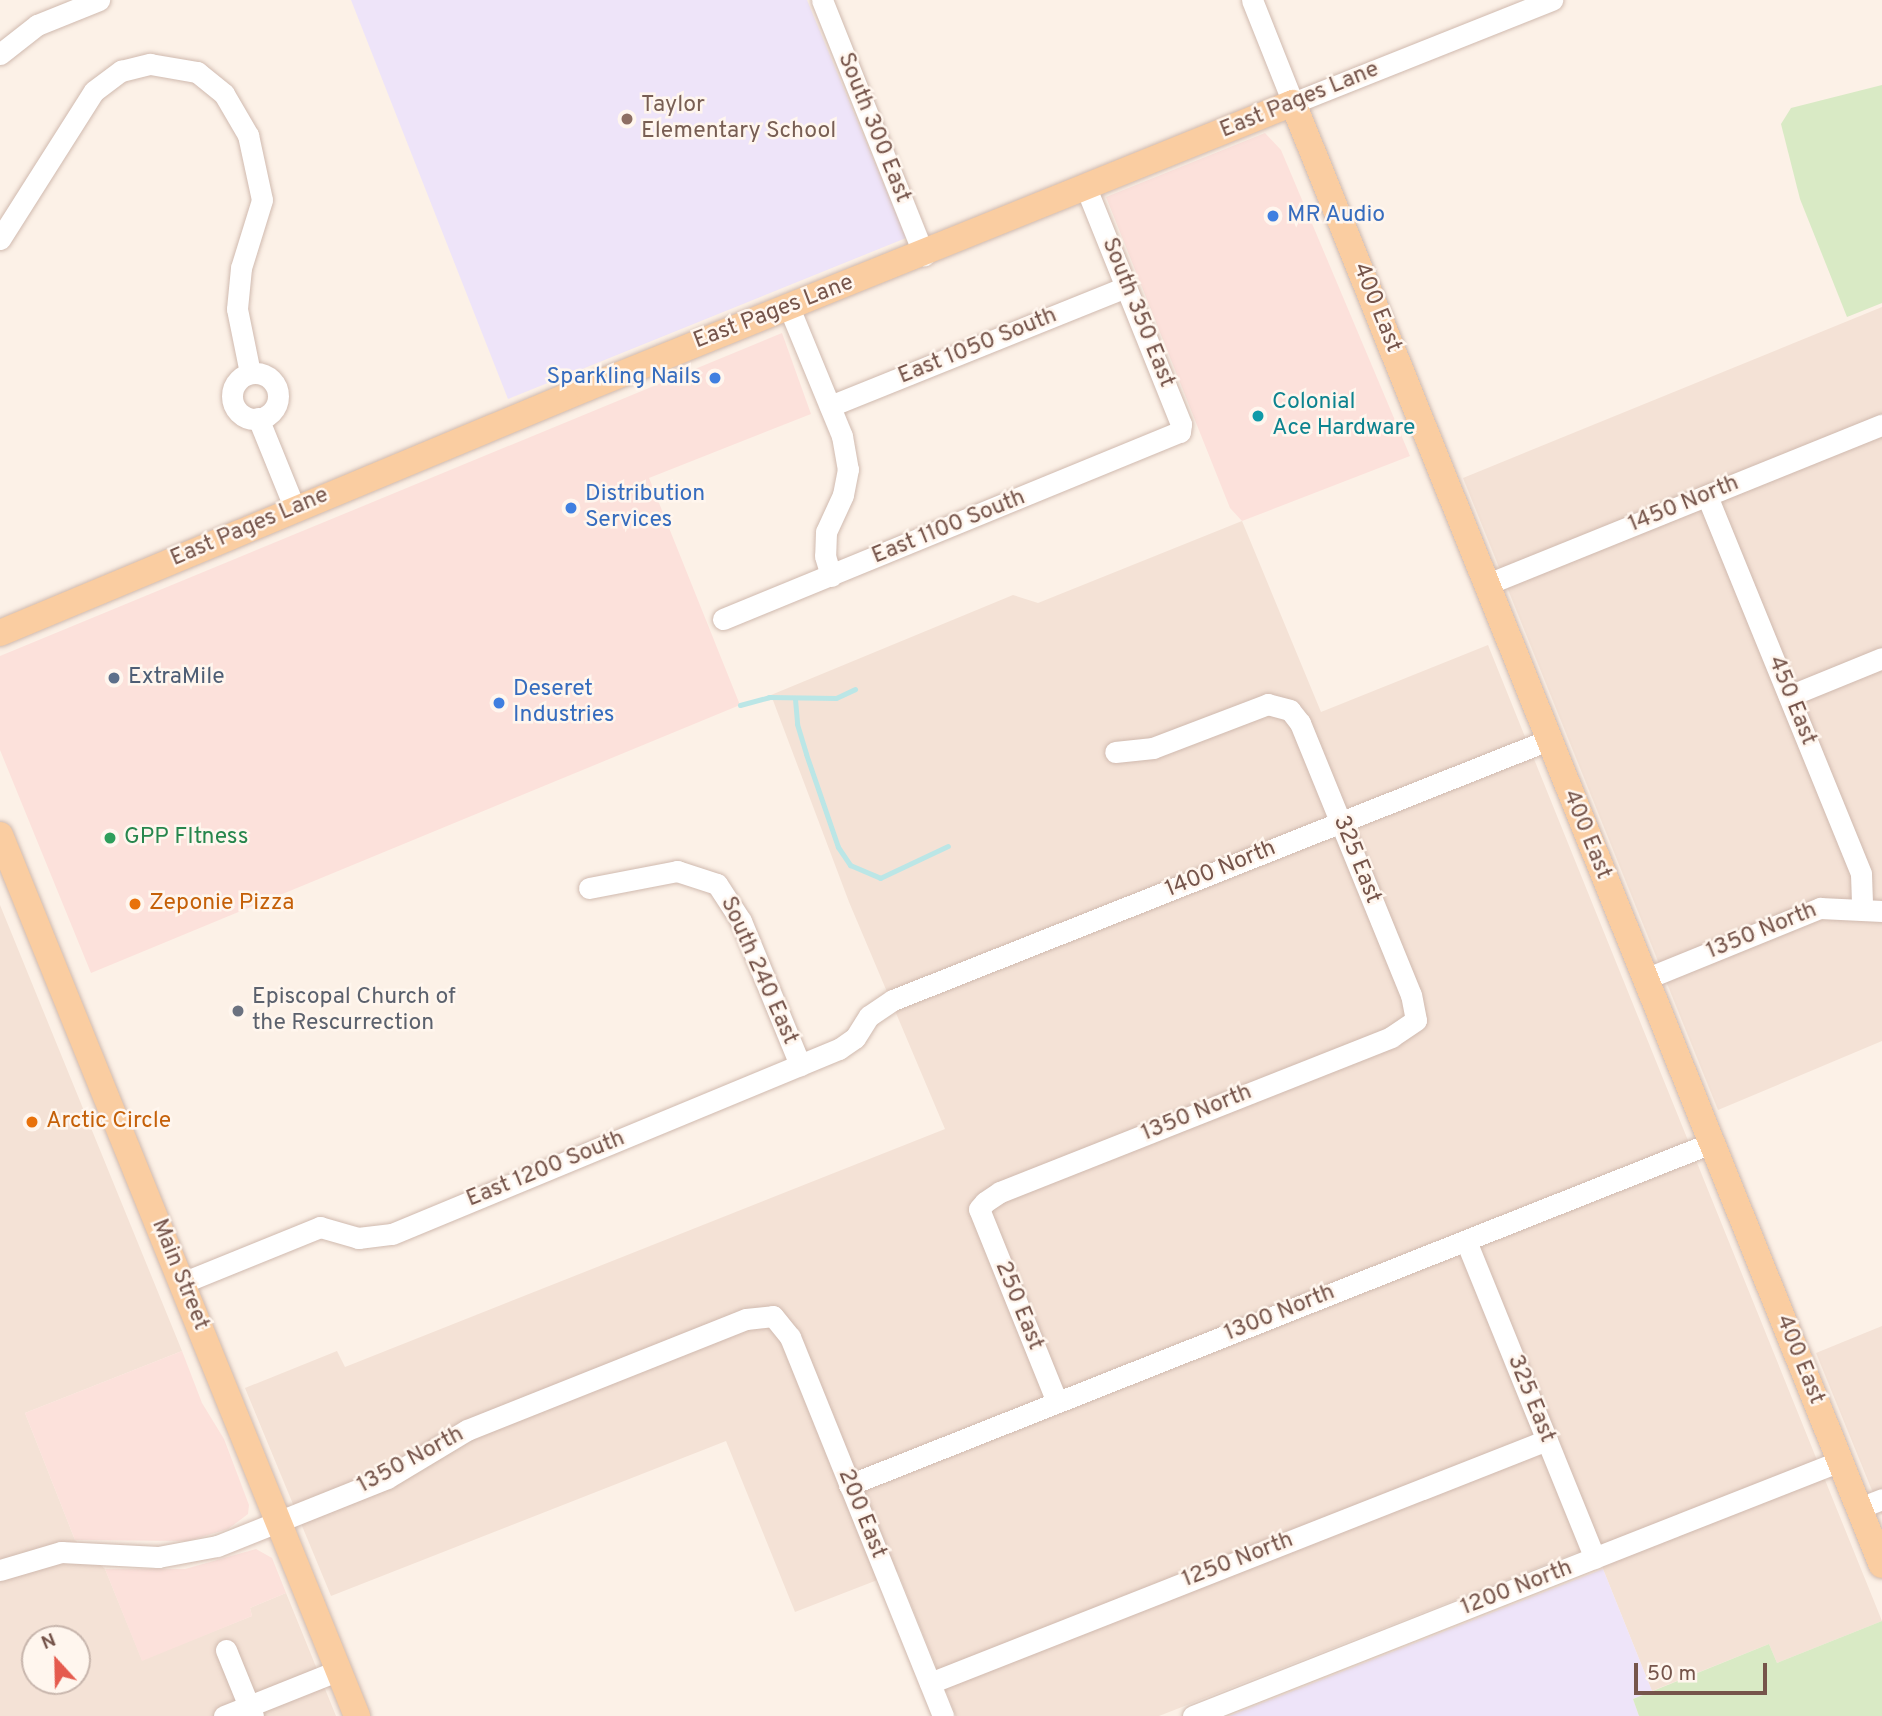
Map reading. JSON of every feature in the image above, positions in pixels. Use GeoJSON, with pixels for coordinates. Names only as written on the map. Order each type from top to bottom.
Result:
{"type":"FeatureCollection","features":[{"type":"Feature","properties":{"kind":"main road","name":"East Pages Lane"},"geometry":{"type":"LineString","coordinates":[[0,633],[788,305],[924,255],[1293,103]]}},
{"type":"Feature","properties":{"kind":"main road","name":"400 East"},"geometry":{"type":"LineString","coordinates":[[1293,103],[1840,1461],[1870,1504],[1882,1565]]}},
{"type":"Feature","properties":{"kind":"main road","name":"Main Street"},"geometry":{"type":"LineString","coordinates":[[0,835],[357,1716]]}},
{"type":"Feature","properties":{"kind":"street"},"geometry":{"type":"LineString","coordinates":[[0,54],[37,25],[99,0]]}},
{"type":"Feature","properties":{"kind":"street","name":"South 300 East"},"geometry":{"type":"LineString","coordinates":[[822,0],[924,255]]}},
{"type":"Feature","properties":{"kind":"street"},"geometry":{"type":"LineString","coordinates":[[1252,0],[1293,103]]}},
{"type":"Feature","properties":{"kind":"street","name":"East Pages Lane"},"geometry":{"type":"LineString","coordinates":[[1293,103],[1552,0]]}},
{"type":"Feature","properties":{"kind":"street"},"geometry":{"type":"LineString","coordinates":[[0,239],[87,100],[121,71],[150,64],[197,72],[224,94],[248,135],[262,200],[241,268],[237,309],[250,373]]}},
{"type":"Feature","properties":{"kind":"street","name":"South 350 East"},"geometry":{"type":"LineString","coordinates":[[1086,188],[1181,424],[1174,437]]}},
{"type":"Feature","properties":{"kind":"street","name":"East 1050 South"},"geometry":{"type":"LineString","coordinates":[[830,406],[1126,287]]}},
{"type":"Feature","properties":{"kind":"street"},"geometry":{"type":"LineString","coordinates":[[788,305],[830,406],[848,470],[843,495],[827,532],[825,556],[831,576]]}},
{"type":"Feature","properties":{"kind":"street"},"geometry":{"type":"LineString","coordinates":[[250,373],[266,375],[278,394],[272,411],[258,418],[244,416],[233,403],[234,384],[250,373]]}},
{"type":"Feature","properties":{"kind":"street"},"geometry":{"type":"LineString","coordinates":[[258,418],[261,434],[295,509]]}},
{"type":"Feature","properties":{"kind":"street","name":"1450 North"},"geometry":{"type":"LineString","coordinates":[[1485,585],[1882,425]]}},
{"type":"Feature","properties":{"kind":"street","name":"East 1100 South"},"geometry":{"type":"LineString","coordinates":[[723,619],[1174,437]]}},
{"type":"Feature","properties":{"kind":"street","name":"450 East"},"geometry":{"type":"LineString","coordinates":[[1707,496],[1861,874],[1872,910]]}},
{"type":"Feature","properties":{"kind":"street"},"geometry":{"type":"LineString","coordinates":[[1789,696],[1882,658]]}},
{"type":"Feature","properties":{"kind":"street","name":"325 East"},"geometry":{"type":"LineString","coordinates":[[1115,752],[1153,748],[1260,706],[1284,705],[1300,723],[1411,995],[1416,1020]]}},
{"type":"Feature","properties":{"kind":"street","name":"1400 North"},"geometry":{"type":"LineString","coordinates":[[893,1000],[1548,740]]}},
{"type":"Feature","properties":{"kind":"street","name":"South 240 East"},"geometry":{"type":"LineString","coordinates":[[589,888],[677,871],[717,884],[741,921],[800,1065]]}},
{"type":"Feature","properties":{"kind":"street","name":"1350 North"},"geometry":{"type":"LineString","coordinates":[[1645,979],[1820,908],[1872,910]]}},
{"type":"Feature","properties":{"kind":"street","name":"East 1200 South"},"geometry":{"type":"LineString","coordinates":[[182,1283],[320,1227],[358,1238],[380,1238],[847,1044],[869,1016],[893,1000]]}},
{"type":"Feature","properties":{"kind":"street","name":"1350 North"},"geometry":{"type":"LineString","coordinates":[[979,1209],[1000,1192],[1391,1037],[1416,1020]]}},
{"type":"Feature","properties":{"kind":"street","name":"1300 North"},"geometry":{"type":"LineString","coordinates":[[849,1485],[1711,1143]]}},
{"type":"Feature","properties":{"kind":"street","name":"250 East"},"geometry":{"type":"LineString","coordinates":[[979,1209],[1057,1402]]}},
{"type":"Feature","properties":{"kind":"street","name":"325 East"},"geometry":{"type":"LineString","coordinates":[[1466,1241],[1595,1558]]}},
{"type":"Feature","properties":{"kind":"street","name":"1350 North"},"geometry":{"type":"LineString","coordinates":[[0,1570],[61,1552],[178,1555],[217,1546],[387,1478],[467,1430],[746,1319],[773,1316]]}},
{"type":"Feature","properties":{"kind":"street","name":"200 East"},"geometry":{"type":"LineString","coordinates":[[773,1316],[790,1337],[943,1716]]}},
{"type":"Feature","properties":{"kind":"street","name":"1250 North"},"geometry":{"type":"LineString","coordinates":[[930,1683],[1547,1440]]}},
{"type":"Feature","properties":{"kind":"street","name":"1200 North"},"geometry":{"type":"LineString","coordinates":[[1193,1716],[1840,1461]]}},
{"type":"Feature","properties":{"kind":"street"},"geometry":{"type":"LineString","coordinates":[[226,1650],[251,1711]]}},
{"type":"Feature","properties":{"kind":"street"},"geometry":{"type":"LineString","coordinates":[[225,1716],[251,1711],[339,1670]]}},
{"type":"Feature","properties":{"kind":"shaded area","name":"Taylor Elementary School"},"geometry":{"type":"Polygon","coordinates":[[[351,0],[807,0],[906,238],[508,399],[351,0]]]}},
{"type":"Feature","properties":{"kind":"shaded area"},"geometry":{"type":"Polygon","coordinates":[[[1265,133],[1281,150],[1410,456],[1242,521],[1230,508],[1106,197],[1265,133]]]}},
{"type":"Feature","properties":{"kind":"shaded area"},"geometry":{"type":"Polygon","coordinates":[[[1882,307],[1882,1041],[1718,1110],[1463,478],[1882,307]]]}},
{"type":"Feature","properties":{"kind":"shaded area"},"geometry":{"type":"Polygon","coordinates":[[[782,333],[811,414],[649,478],[740,705],[91,973],[0,750],[0,656],[782,333]]]}},
{"type":"Feature","properties":{"kind":"shaded area"},"geometry":{"type":"Polygon","coordinates":[[[1242,521],[1321,712],[1488,645],[1882,1621],[1777,1663],[1769,1644],[1652,1691],[1603,1569],[1601,1543],[1159,1716],[956,1716],[898,1572],[795,1612],[726,1441],[331,1596],[245,1388],[337,1351],[345,1367],[945,1129],[849,902],[771,695],[1013,595],[1038,603],[1242,521]]]}},
{"type":"Feature","properties":{"kind":"shaded area"},"geometry":{"type":"Polygon","coordinates":[[[0,905],[182,1351],[25,1413],[75,1540],[105,1569],[142,1660],[252,1616],[250,1608],[286,1593],[336,1716],[0,1716],[0,905]]]}},
{"type":"Feature","properties":{"kind":"shaded area"},"geometry":{"type":"Polygon","coordinates":[[[1882,1326],[1882,1515],[1816,1353],[1882,1326]]]}},
{"type":"Feature","properties":{"kind":"shaded area"},"geometry":{"type":"Polygon","coordinates":[[[182,1351],[202,1403],[224,1439],[249,1505],[248,1514],[228,1529],[188,1541],[75,1540],[25,1413],[182,1351]]]}},
{"type":"Feature","properties":{"kind":"shaded area"},"geometry":{"type":"Polygon","coordinates":[[[256,1549],[272,1558],[286,1593],[250,1608],[252,1616],[142,1661],[105,1569],[185,1569],[256,1549]]]}},
{"type":"Feature","properties":{"kind":"shaded area"},"geometry":{"type":"Polygon","coordinates":[[[1603,1569],[1652,1691],[1633,1699],[1639,1716],[1229,1716],[1603,1569]]]}},
{"type":"Feature","properties":{"kind":"green space"},"geometry":{"type":"Polygon","coordinates":[[[1882,85],[1882,303],[1847,317],[1800,199],[1781,124],[1791,108],[1882,85]]]}},
{"type":"Feature","properties":{"kind":"green space"},"geometry":{"type":"Polygon","coordinates":[[[1882,1621],[1882,1716],[1639,1716],[1633,1699],[1769,1644],[1777,1663],[1882,1621]]]}},
{"type":"Feature","properties":{"kind":"waterway"},"geometry":{"type":"LineString","coordinates":[[740,705],[769,697],[836,698],[855,689]]}},
{"type":"Feature","properties":{"kind":"waterway"},"geometry":{"type":"LineString","coordinates":[[795,699],[797,724],[806,754],[838,847],[850,865],[880,878],[948,846]]}},
{"type":"Feature","properties":{"kind":"place","name":"Taylor Elementary School"},"geometry":{"type":"Point","coordinates":[627,119]}},
{"type":"Feature","properties":{"kind":"place","name":"MR Audio"},"geometry":{"type":"Point","coordinates":[1273,216]}},
{"type":"Feature","properties":{"kind":"place","name":"Sparkling Nails"},"geometry":{"type":"Point","coordinates":[715,378]}},
{"type":"Feature","properties":{"kind":"place","name":"Colonial Ace Hardware"},"geometry":{"type":"Point","coordinates":[1258,416]}},
{"type":"Feature","properties":{"kind":"place","name":"Distribution Services"},"geometry":{"type":"Point","coordinates":[571,508]}},
{"type":"Feature","properties":{"kind":"place","name":"ExtraMile"},"geometry":{"type":"Point","coordinates":[114,678]}},
{"type":"Feature","properties":{"kind":"place","name":"Deseret Industries"},"geometry":{"type":"Point","coordinates":[499,703]}},
{"type":"Feature","properties":{"kind":"place","name":"GPP FItness"},"geometry":{"type":"Point","coordinates":[110,838]}},
{"type":"Feature","properties":{"kind":"place","name":"Zeponie Pizza"},"geometry":{"type":"Point","coordinates":[135,904]}},
{"type":"Feature","properties":{"kind":"place","name":"Episcopal Church of the Rescurrection"},"geometry":{"type":"Point","coordinates":[238,1011]}},
{"type":"Feature","properties":{"kind":"place","name":"Arctic Circle"},"geometry":{"type":"Point","coordinates":[32,1122]}}]}
